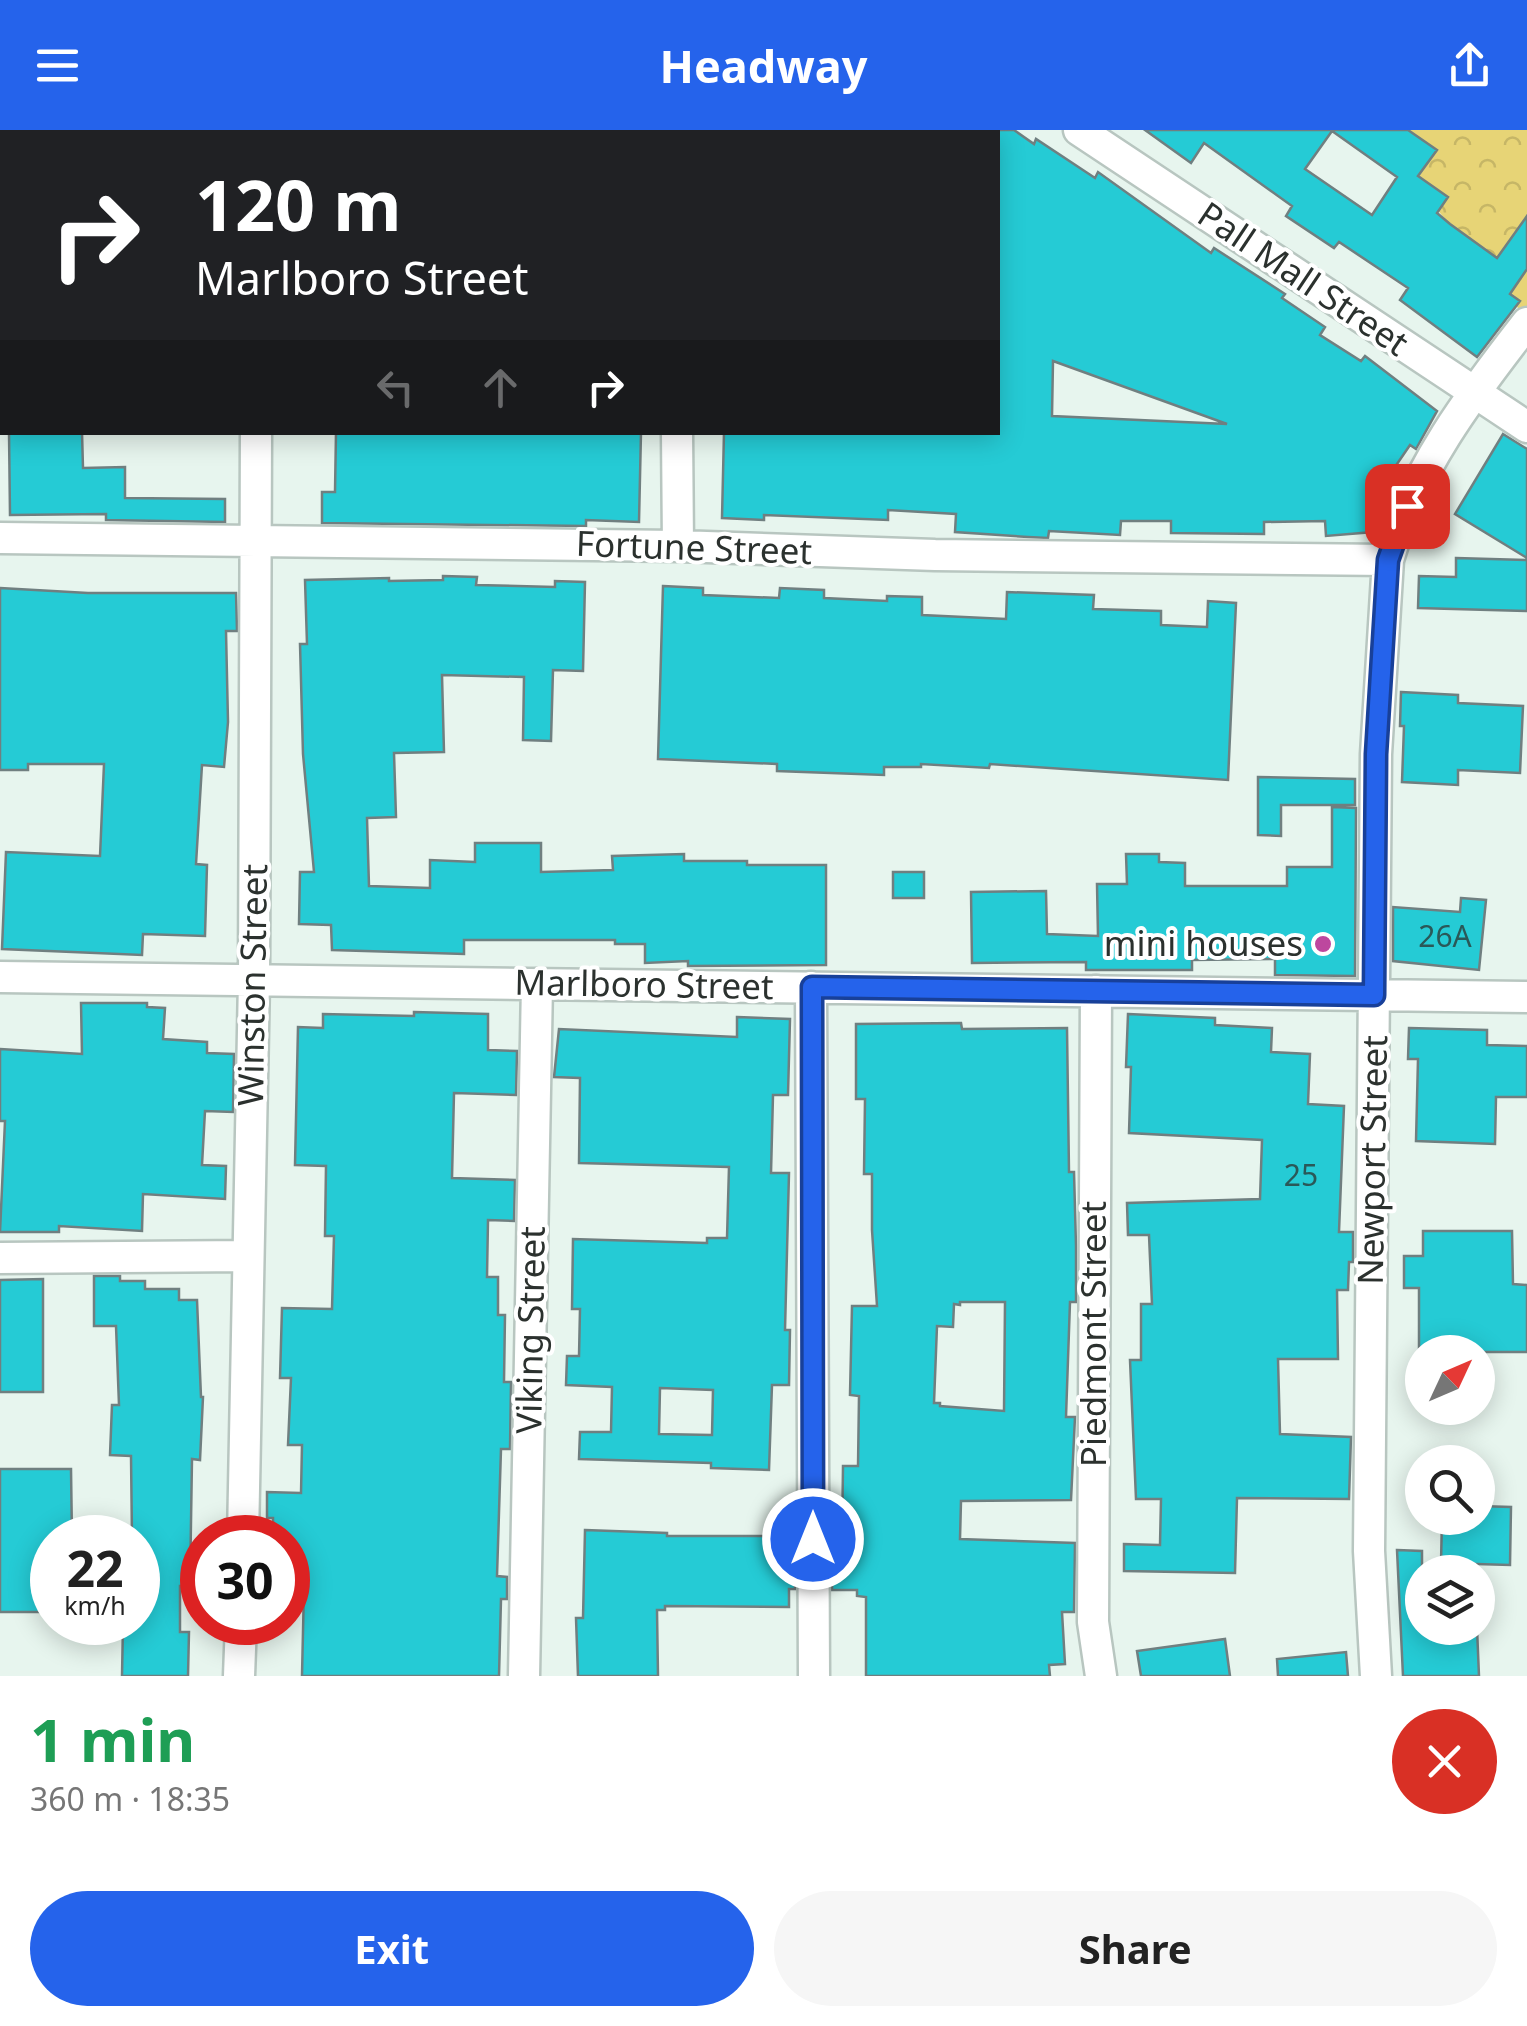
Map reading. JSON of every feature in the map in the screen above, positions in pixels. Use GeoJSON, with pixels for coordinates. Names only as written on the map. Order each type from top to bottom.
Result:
{"type":"FeatureCollection","features":[{"type":"Feature","properties":{"kind":"street","name":"Pall Mall Street"},"geometry":{"type":"LineString","coordinates":[[1079,130],[1527,427]]}},
{"type":"Feature","properties":{"kind":"street","name":"Newport Street"},"geometry":{"type":"LineString","coordinates":[[1376,1676],[1369,1551],[1376,754],[1388,560],[1418,482],[1473,392],[1527,323]]}},
{"type":"Feature","properties":{"kind":"street","name":"Winston Street"},"geometry":{"type":"LineString","coordinates":[[242,1515],[254,980],[256,435]]}},
{"type":"Feature","properties":{"kind":"street"},"geometry":{"type":"LineString","coordinates":[[677,435],[678,546]]}},
{"type":"Feature","properties":{"kind":"street","name":"Fortune Street"},"geometry":{"type":"LineString","coordinates":[[0,538],[1388,560]]}},
{"type":"Feature","properties":{"kind":"street","name":"Marlboro Street"},"geometry":{"type":"LineString","coordinates":[[0,976],[1527,996]]}},
{"type":"Feature","properties":{"kind":"street","name":"Viking Street"},"geometry":{"type":"LineString","coordinates":[[524,1676],[537,984]]}},
{"type":"Feature","properties":{"kind":"street"},"geometry":{"type":"LineString","coordinates":[[812,987],[814,1676]]}},
{"type":"Feature","properties":{"kind":"street","name":"Piedmont Street"},"geometry":{"type":"LineString","coordinates":[[1096,991],[1093,1622],[1100,1676]]}},
{"type":"Feature","properties":{"kind":"street"},"geometry":{"type":"LineString","coordinates":[[0,1258],[247,1256]]}},
{"type":"Feature","properties":{"kind":"street"},"geometry":{"type":"LineString","coordinates":[[239,1676],[240,1645]]}},
{"type":"Feature","properties":{"kind":"green space"},"geometry":{"type":"Polygon","coordinates":[[[1372,130],[1527,130],[1527,319],[1372,130]]]}},
{"type":"Feature","properties":{"kind":"building"},"geometry":{"type":"Polygon","coordinates":[[[1000,130],[1014,130],[1034,144],[1036,139],[1095,178],[1098,172],[1211,253],[1214,248],[1285,294],[1282,298],[1325,327],[1320,335],[1361,361],[1365,356],[1437,411],[1416,449],[1410,445],[1373,499],[1373,532],[1326,536],[1325,521],[1264,522],[1264,534],[1171,533],[1171,521],[1121,521],[1120,535],[1049,531],[1048,538],[955,532],[956,514],[888,510],[888,520],[764,515],[764,520],[722,518],[724,435],[1000,435],[1000,130]],[[1053,361],[1052,416],[1227,424],[1053,361]]]}},
{"type":"Feature","properties":{"kind":"building"},"geometry":{"type":"Polygon","coordinates":[[[1145,130],[1408,130],[1437,150],[1418,176],[1448,197],[1437,213],[1497,258],[1527,216],[1527,269],[1510,294],[1520,301],[1477,357],[1400,300],[1408,288],[1339,242],[1334,248],[1286,216],[1292,206],[1204,143],[1191,163],[1145,130]],[[1332,131],[1305,169],[1372,215],[1397,177],[1332,131]]]}},
{"type":"Feature","properties":{"kind":"building"},"geometry":{"type":"Polygon","coordinates":[[[1503,434],[1527,449],[1527,558],[1455,514],[1503,434]]]}},
{"type":"Feature","properties":{"kind":"building"},"geometry":{"type":"Polygon","coordinates":[[[9,435],[82,435],[83,468],[125,467],[125,498],[225,499],[225,522],[106,520],[106,514],[10,515],[9,435]]]}},
{"type":"Feature","properties":{"kind":"building"},"geometry":{"type":"Polygon","coordinates":[[[336,435],[641,435],[639,522],[586,520],[586,526],[322,523],[322,492],[335,492],[336,435]]]}},
{"type":"Feature","properties":{"kind":"building"},"geometry":{"type":"Polygon","coordinates":[[[1456,558],[1527,560],[1527,611],[1418,608],[1419,576],[1456,577],[1456,558]]]}},
{"type":"Feature","properties":{"kind":"building"},"geometry":{"type":"Polygon","coordinates":[[[443,576],[477,577],[476,585],[555,587],[555,581],[585,582],[583,671],[553,670],[551,741],[523,740],[524,677],[442,675],[444,752],[394,753],[396,817],[367,818],[369,886],[430,888],[430,860],[475,862],[475,843],[541,843],[541,872],[613,870],[612,856],[684,854],[684,861],[826,865],[826,965],[645,963],[645,944],[615,944],[615,940],[464,940],[464,954],[332,950],[331,925],[299,924],[300,872],[314,872],[303,754],[300,644],[307,644],[305,580],[443,580],[443,576]]]}},
{"type":"Feature","properties":{"kind":"building"},"geometry":{"type":"Polygon","coordinates":[[[663,586],[703,588],[703,595],[779,598],[780,588],[824,590],[824,598],[887,601],[887,596],[922,597],[922,615],[1006,619],[1007,592],[1094,595],[1093,609],[1161,611],[1161,625],[1207,627],[1208,601],[1236,603],[1228,780],[990,764],[989,768],[921,764],[884,767],[884,775],[777,771],[777,764],[658,759],[663,586]]]}},
{"type":"Feature","properties":{"kind":"building"},"geometry":{"type":"Polygon","coordinates":[[[0,588],[88,593],[236,593],[237,631],[226,631],[228,722],[224,767],[202,765],[196,864],[207,865],[205,936],[143,934],[142,955],[2,949],[6,852],[100,856],[104,764],[28,764],[28,770],[0,770],[0,588]]]}},
{"type":"Feature","properties":{"kind":"building"},"geometry":{"type":"Polygon","coordinates":[[[1401,692],[1458,695],[1458,703],[1523,706],[1520,773],[1458,770],[1458,785],[1402,782],[1401,692]]]}},
{"type":"Feature","properties":{"kind":"building"},"geometry":{"type":"Polygon","coordinates":[[[1258,777],[1355,779],[1355,805],[1281,805],[1281,836],[1258,835],[1258,777]]]}},
{"type":"Feature","properties":{"kind":"building"},"geometry":{"type":"Polygon","coordinates":[[[1332,807],[1356,808],[1355,976],[1275,975],[1275,959],[1192,960],[1192,970],[1086,970],[1086,962],[972,963],[971,892],[1046,891],[1047,934],[1098,936],[1097,884],[1127,884],[1126,854],[1159,854],[1159,862],[1185,863],[1185,886],[1287,886],[1287,867],[1332,867],[1332,807]]]}},
{"type":"Feature","properties":{"kind":"building"},"geometry":{"type":"Polygon","coordinates":[[[893,872],[924,872],[924,898],[893,898],[893,872]]]}},
{"type":"Feature","properties":{"kind":"building"},"geometry":{"type":"Polygon","coordinates":[[[1461,898],[1486,900],[1479,970],[1393,961],[1393,907],[1460,912],[1461,898]]]}},
{"type":"Feature","properties":{"kind":"building"},"geometry":{"type":"Polygon","coordinates":[[[81,1003],[147,1003],[147,1007],[165,1008],[163,1039],[207,1042],[207,1053],[234,1054],[233,1112],[205,1111],[202,1165],[226,1166],[225,1199],[143,1194],[142,1231],[59,1226],[59,1232],[0,1232],[5,1121],[0,1121],[0,1049],[82,1054],[81,1003]]]}},
{"type":"Feature","properties":{"kind":"building"},"geometry":{"type":"Polygon","coordinates":[[[414,1012],[488,1014],[488,1050],[517,1051],[516,1095],[454,1093],[452,1178],[515,1180],[514,1221],[488,1220],[487,1277],[498,1277],[498,1315],[505,1315],[504,1382],[511,1382],[510,1449],[501,1449],[497,1576],[507,1577],[507,1599],[501,1599],[499,1676],[302,1676],[303,1645],[310,1645],[310,1515],[267,1515],[267,1492],[301,1493],[302,1445],[288,1445],[291,1378],[280,1378],[282,1308],[332,1309],[334,1236],[325,1236],[326,1166],[295,1165],[298,1027],[323,1028],[323,1014],[414,1016],[414,1012]]]}},
{"type":"Feature","properties":{"kind":"building"},"geometry":{"type":"Polygon","coordinates":[[[1128,1014],[1215,1018],[1215,1025],[1272,1028],[1271,1052],[1310,1054],[1308,1104],[1344,1106],[1339,1232],[1353,1232],[1353,1262],[1349,1262],[1348,1290],[1337,1290],[1338,1359],[1278,1359],[1280,1434],[1351,1437],[1349,1499],[1237,1498],[1235,1573],[1124,1571],[1124,1544],[1160,1545],[1161,1499],[1136,1499],[1130,1360],[1141,1360],[1141,1304],[1152,1304],[1149,1235],[1128,1235],[1127,1203],[1260,1199],[1262,1140],[1129,1133],[1128,1014]]]}},
{"type":"Feature","properties":{"kind":"building"},"geometry":{"type":"Polygon","coordinates":[[[737,1017],[790,1019],[788,1095],[773,1095],[771,1173],[789,1173],[785,1330],[790,1330],[789,1385],[772,1385],[769,1470],[711,1468],[711,1463],[579,1459],[580,1432],[611,1432],[612,1387],[566,1385],[567,1356],[579,1356],[580,1309],[572,1309],[573,1239],[707,1243],[707,1238],[727,1238],[729,1167],[579,1163],[580,1078],[554,1077],[559,1029],[737,1037],[737,1017]],[[660,1388],[659,1434],[712,1435],[713,1390],[660,1388]]]}},
{"type":"Feature","properties":{"kind":"building"},"geometry":{"type":"Polygon","coordinates":[[[856,1024],[1067,1028],[1069,1172],[1074,1172],[1076,1246],[1076,1302],[1070,1302],[1066,1417],[1075,1417],[1071,1500],[961,1501],[960,1539],[1075,1543],[1074,1612],[1062,1612],[1065,1664],[1049,1665],[1050,1676],[866,1676],[866,1597],[857,1596],[857,1590],[832,1590],[832,1542],[842,1542],[843,1466],[858,1466],[859,1396],[850,1395],[852,1306],[877,1306],[872,1174],[864,1174],[865,1099],[856,1099],[856,1024]],[[1005,1302],[954,1304],[953,1327],[937,1326],[934,1403],[1004,1411],[1005,1302]]]}},
{"type":"Feature","properties":{"kind":"building"},"geometry":{"type":"Polygon","coordinates":[[[1409,1028],[1487,1030],[1487,1045],[1527,1046],[1527,1097],[1496,1097],[1495,1144],[1416,1141],[1418,1059],[1408,1059],[1409,1028]]]}},
{"type":"Feature","properties":{"kind":"building"},"geometry":{"type":"Polygon","coordinates":[[[1423,1231],[1512,1231],[1513,1284],[1527,1285],[1527,1352],[1495,1352],[1495,1335],[1419,1335],[1419,1288],[1404,1288],[1404,1256],[1423,1256],[1423,1231]]]}},
{"type":"Feature","properties":{"kind":"building"},"geometry":{"type":"Polygon","coordinates":[[[94,1276],[145,1281],[145,1289],[179,1289],[179,1300],[197,1300],[203,1397],[200,1460],[192,1459],[191,1515],[180,1515],[180,1645],[189,1645],[188,1676],[122,1676],[123,1645],[160,1645],[160,1515],[132,1515],[131,1456],[110,1455],[112,1405],[119,1405],[116,1326],[94,1326],[94,1276]]]}},
{"type":"Feature","properties":{"kind":"building"},"geometry":{"type":"Polygon","coordinates":[[[43,1279],[43,1392],[0,1392],[0,1280],[43,1279]]]}},
{"type":"Feature","properties":{"kind":"building"},"geometry":{"type":"Polygon","coordinates":[[[0,1469],[71,1469],[72,1515],[30,1515],[30,1612],[0,1612],[0,1469]]]}},
{"type":"Feature","properties":{"kind":"building"},"geometry":{"type":"Polygon","coordinates":[[[1495,1507],[1511,1507],[1510,1565],[1495,1565],[1495,1555],[1441,1555],[1442,1535],[1495,1535],[1495,1507]]]}},
{"type":"Feature","properties":{"kind":"building"},"geometry":{"type":"Polygon","coordinates":[[[585,1530],[667,1536],[789,1536],[789,1541],[795,1541],[795,1589],[789,1589],[789,1607],[665,1606],[665,1610],[657,1610],[658,1676],[578,1676],[576,1618],[583,1618],[585,1530]]]}},
{"type":"Feature","properties":{"kind":"building"},"geometry":{"type":"Polygon","coordinates":[[[1397,1550],[1422,1551],[1422,1555],[1405,1555],[1405,1645],[1478,1645],[1479,1676],[1403,1676],[1397,1550]]]}},
{"type":"Feature","properties":{"kind":"building"},"geometry":{"type":"Polygon","coordinates":[[[1225,1639],[1230,1676],[1141,1676],[1137,1651],[1225,1639]]]}},
{"type":"Feature","properties":{"kind":"building"},"geometry":{"type":"Polygon","coordinates":[[[1346,1652],[1348,1676],[1278,1676],[1277,1659],[1346,1652]]]}},
{"type":"Feature","properties":{"kind":"place","name":"mini houses"},"geometry":{"type":"Point","coordinates":[1323,944]}},
{"type":"Feature","properties":{"kind":"route"},"geometry":{"type":"LineString","coordinates":[[813,1539],[812,987],[1374,995],[1376,754],[1388,560],[1407,506]]}}]}
